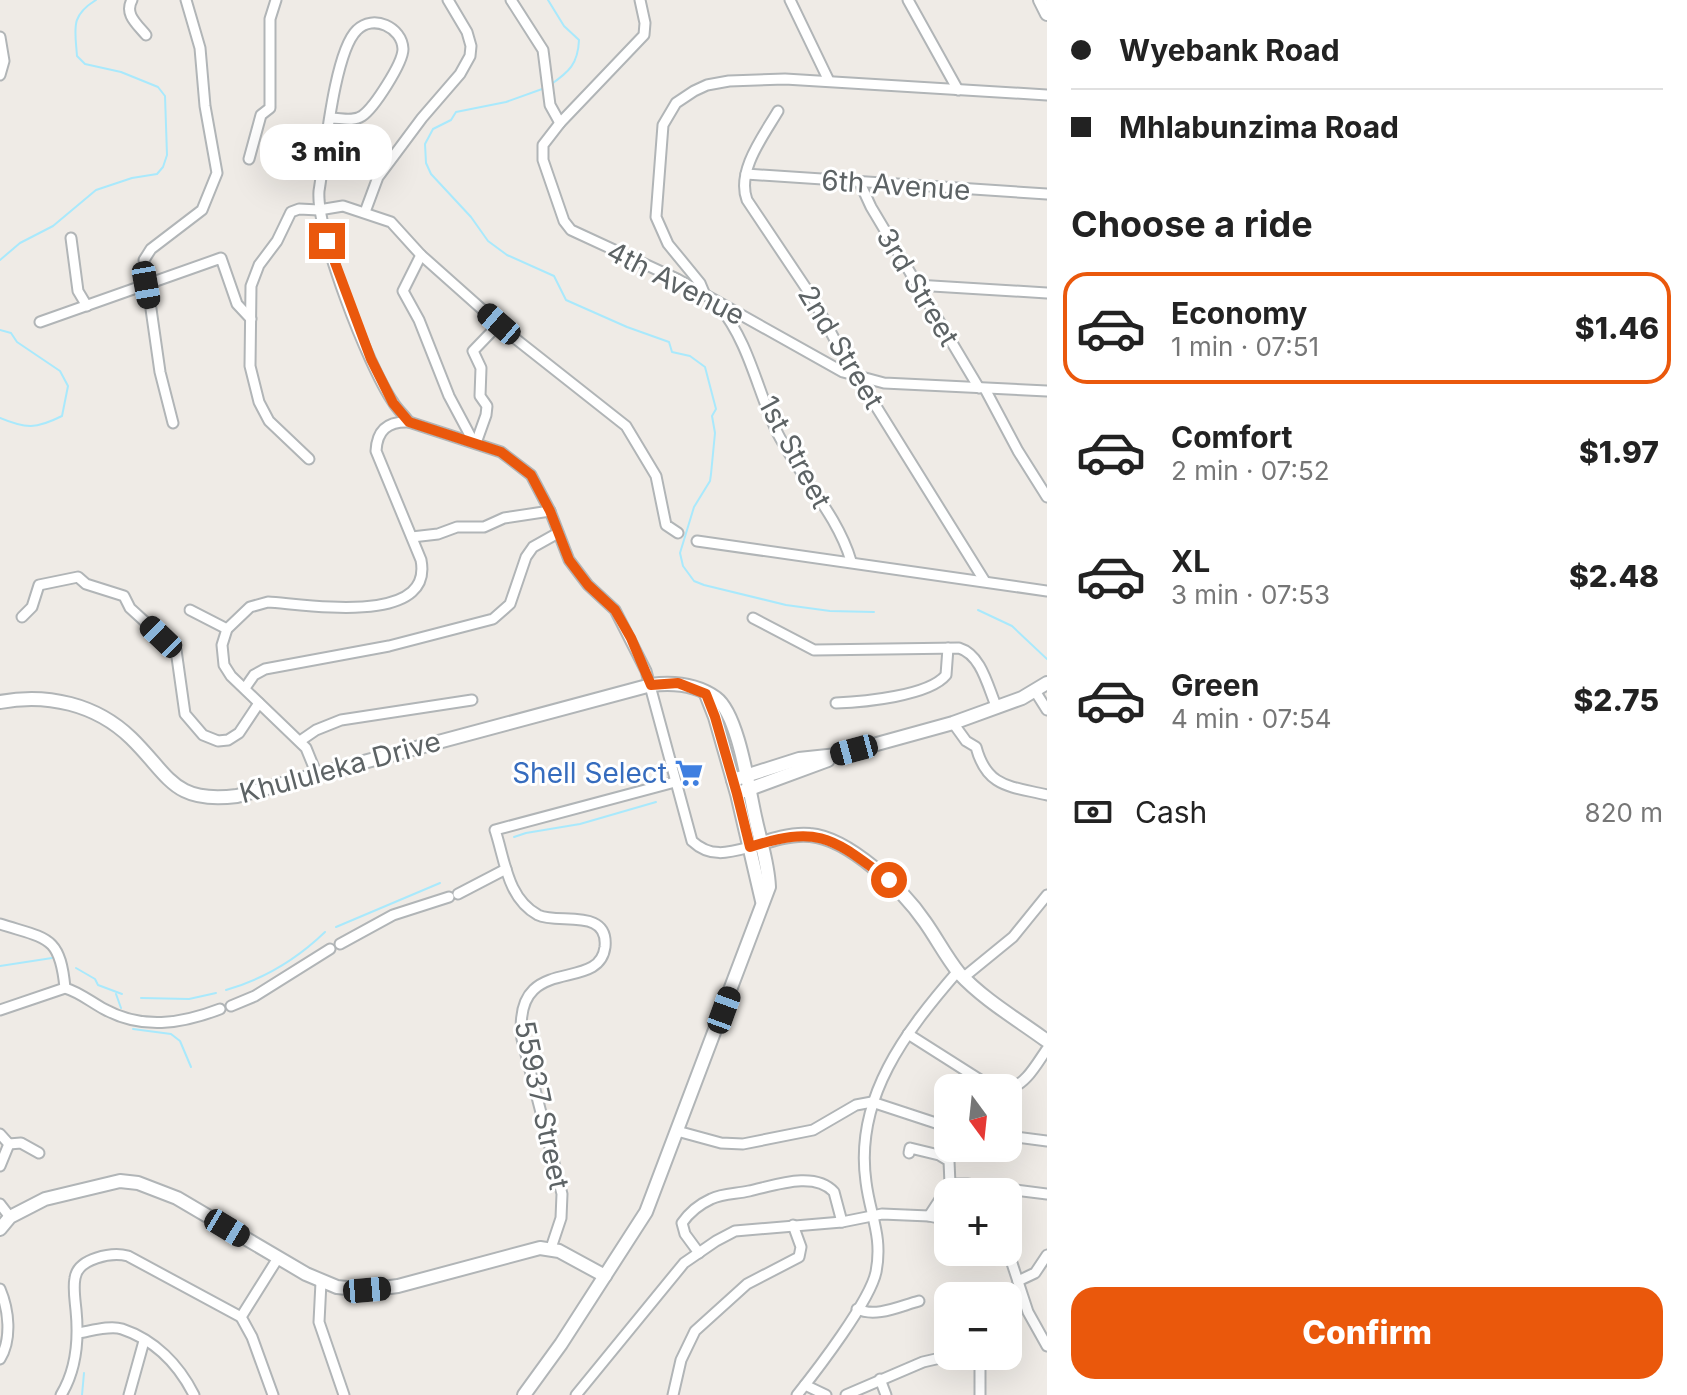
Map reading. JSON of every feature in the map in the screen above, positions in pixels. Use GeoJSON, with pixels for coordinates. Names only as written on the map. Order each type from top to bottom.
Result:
{"type":"FeatureCollection","features":[{"type":"Feature","properties":{"kind":"street"},"geometry":{"type":"LineString","coordinates":[[132,0],[130,14],[146,35]]}},
{"type":"Feature","properties":{"kind":"street"},"geometry":{"type":"LineString","coordinates":[[173,423],[160,372],[146,285],[145,256],[202,210],[217,173],[206,116],[201,56],[186,0]]}},
{"type":"Feature","properties":{"kind":"street"},"geometry":{"type":"LineString","coordinates":[[249,159],[261,115],[270,108],[270,19],[276,0]]}},
{"type":"Feature","properties":{"kind":"street"},"geometry":{"type":"LineString","coordinates":[[365,212],[374,184],[383,170],[460,74],[470,56],[467,32],[448,0]]}},
{"type":"Feature","properties":{"kind":"street"},"geometry":{"type":"LineString","coordinates":[[511,0],[541,44],[550,105],[560,123]]}},
{"type":"Feature","properties":{"kind":"street","name":"4th Avenue"},"geometry":{"type":"LineString","coordinates":[[640,0],[644,35],[543,145],[542,154],[568,227],[608,249],[677,279],[843,372],[884,383],[1047,391]]}},
{"type":"Feature","properties":{"kind":"street"},"geometry":{"type":"LineString","coordinates":[[790,0],[829,81]]}},
{"type":"Feature","properties":{"kind":"street"},"geometry":{"type":"LineString","coordinates":[[908,0],[958,90]]}},
{"type":"Feature","properties":{"kind":"street"},"geometry":{"type":"LineString","coordinates":[[1040,0],[1047,14]]}},
{"type":"Feature","properties":{"kind":"street"},"geometry":{"type":"LineString","coordinates":[[331,118],[361,117],[398,67],[402,44],[399,35],[390,27],[377,22],[356,30],[342,59],[331,118],[319,191],[319,210],[332,257],[371,359],[393,403],[409,422]]}},
{"type":"Feature","properties":{"kind":"street"},"geometry":{"type":"LineString","coordinates":[[0,37],[4,61],[0,75]]}},
{"type":"Feature","properties":{"kind":"street"},"geometry":{"type":"LineString","coordinates":[[705,295],[700,283],[668,244],[657,224],[655,208],[666,117],[684,97],[717,82],[785,79],[1047,95]]}},
{"type":"Feature","properties":{"kind":"street"},"geometry":{"type":"LineString","coordinates":[[746,174],[778,111]]}},
{"type":"Feature","properties":{"kind":"street","name":"6th Avenue"},"geometry":{"type":"LineString","coordinates":[[746,174],[1047,194]]}},
{"type":"Feature","properties":{"kind":"street","name":"2nd Street"},"geometry":{"type":"LineString","coordinates":[[746,174],[744,190],[752,208],[812,297],[857,376],[984,580]]}},
{"type":"Feature","properties":{"kind":"street","name":"3rd Street"},"geometry":{"type":"LineString","coordinates":[[860,183],[916,285],[1046,493]]}},
{"type":"Feature","properties":{"kind":"street"},"geometry":{"type":"LineString","coordinates":[[309,459],[265,415],[250,366],[253,280],[291,212],[343,206],[391,222],[421,255],[499,324],[626,426],[656,476],[666,525],[678,533]]}},
{"type":"Feature","properties":{"kind":"street"},"geometry":{"type":"LineString","coordinates":[[71,238],[78,291],[87,306]]}},
{"type":"Feature","properties":{"kind":"street"},"geometry":{"type":"LineString","coordinates":[[421,255],[403,291],[419,320],[449,396],[475,442]]}},
{"type":"Feature","properties":{"kind":"street"},"geometry":{"type":"LineString","coordinates":[[40,322],[221,258],[237,304],[251,319]]}},
{"type":"Feature","properties":{"kind":"street"},"geometry":{"type":"LineString","coordinates":[[916,285],[1047,293]]}},
{"type":"Feature","properties":{"kind":"street","name":"1st Street"},"geometry":{"type":"LineString","coordinates":[[716,302],[742,340],[777,431],[828,515],[851,561]]}},
{"type":"Feature","properties":{"kind":"street"},"geometry":{"type":"LineString","coordinates":[[475,442],[487,406],[480,396],[481,368],[473,351],[499,324]]}},
{"type":"Feature","properties":{"kind":"street"},"geometry":{"type":"LineString","coordinates":[[317,775],[310,754],[300,741],[228,673],[222,645],[227,629],[242,612],[268,602],[374,607],[406,598],[415,590],[422,573],[421,560],[376,451],[378,438],[395,421],[409,422],[475,442],[501,452],[525,470],[537,485],[578,573],[615,610],[631,638],[651,685],[692,841],[717,854],[802,835],[839,844],[889,880],[910,901],[961,974],[981,995],[1047,1041]]}},
{"type":"Feature","properties":{"kind":"street"},"geometry":{"type":"LineString","coordinates":[[412,537],[438,534],[457,527],[484,527],[504,518],[550,511]]}},
{"type":"Feature","properties":{"kind":"street"},"geometry":{"type":"LineString","coordinates":[[245,688],[254,675],[265,669],[389,646],[493,619],[510,604],[526,557],[533,547],[558,533]]}},
{"type":"Feature","properties":{"kind":"street","name":"1st Street"},"geometry":{"type":"LineString","coordinates":[[697,541],[1047,591]]}},
{"type":"Feature","properties":{"kind":"street"},"geometry":{"type":"LineString","coordinates":[[22,617],[32,607],[41,583],[56,583],[78,577],[86,584],[124,596],[130,608],[176,650],[185,714],[196,728],[212,740],[228,740],[239,733],[259,703]]}},
{"type":"Feature","properties":{"kind":"street"},"geometry":{"type":"LineString","coordinates":[[190,610],[227,629]]}},
{"type":"Feature","properties":{"kind":"street"},"geometry":{"type":"LineString","coordinates":[[753,618],[814,650],[966,650],[976,660],[997,708]]}},
{"type":"Feature","properties":{"kind":"street"},"geometry":{"type":"LineString","coordinates":[[836,703],[886,699],[936,684],[946,675],[948,648]]}},
{"type":"Feature","properties":{"kind":"street","name":"Khululeka Drive"},"geometry":{"type":"LineString","coordinates":[[0,702],[43,698],[98,714],[132,739],[173,784],[196,795],[213,797],[237,796],[651,685],[678,683],[706,694]]}},
{"type":"Feature","properties":{"kind":"street"},"geometry":{"type":"LineString","coordinates":[[737,794],[749,782],[799,759],[837,755],[953,723],[997,708],[1047,683]]}},
{"type":"Feature","properties":{"kind":"street"},"geometry":{"type":"LineString","coordinates":[[1035,691],[1047,710]]}},
{"type":"Feature","properties":{"kind":"street"},"geometry":{"type":"LineString","coordinates":[[524,1395],[646,1212],[769,887],[706,694]]}},
{"type":"Feature","properties":{"kind":"street"},"geometry":{"type":"LineString","coordinates":[[706,694],[716,698],[728,711],[749,782],[756,845]]}},
{"type":"Feature","properties":{"kind":"street"},"geometry":{"type":"LineString","coordinates":[[300,741],[316,730],[341,720],[472,700]]}},
{"type":"Feature","properties":{"kind":"street"},"geometry":{"type":"LineString","coordinates":[[953,723],[966,741],[976,747],[984,770],[991,777],[1011,786],[1047,795]]}},
{"type":"Feature","properties":{"kind":"street"},"geometry":{"type":"LineString","coordinates":[[733,780],[749,782]]}},
{"type":"Feature","properties":{"kind":"street","name":"55937 Street"},"geometry":{"type":"LineString","coordinates":[[551,1248],[561,1218],[562,1194],[522,1039],[520,1015],[526,996],[533,989],[598,962],[605,948],[604,939],[600,930],[586,919],[551,919],[529,909],[512,889],[495,830],[675,782]]}},
{"type":"Feature","properties":{"kind":"street"},"geometry":{"type":"LineString","coordinates":[[340,944],[393,915],[453,895],[506,869]]}},
{"type":"Feature","properties":{"kind":"street"},"geometry":{"type":"LineString","coordinates":[[797,1395],[867,1296],[876,1273],[878,1232],[866,1185],[863,1146],[872,1102],[880,1081],[923,1011],[961,974],[1013,937],[1047,895]]}},
{"type":"Feature","properties":{"kind":"street"},"geometry":{"type":"LineString","coordinates":[[0,924],[52,944],[61,958],[65,988]]}},
{"type":"Feature","properties":{"kind":"street"},"geometry":{"type":"LineString","coordinates":[[231,1006],[255,996],[330,949]]}},
{"type":"Feature","properties":{"kind":"street"},"geometry":{"type":"LineString","coordinates":[[0,1010],[65,988],[74,990],[122,1018],[140,1023],[168,1023],[220,1009]]}},
{"type":"Feature","properties":{"kind":"street"},"geometry":{"type":"LineString","coordinates":[[908,1034],[971,1074]]}},
{"type":"Feature","properties":{"kind":"street"},"geometry":{"type":"LineString","coordinates":[[1022,1081],[1047,1049]]}},
{"type":"Feature","properties":{"kind":"street"},"geometry":{"type":"LineString","coordinates":[[677,1131],[721,1143],[743,1144],[813,1130],[856,1105],[872,1102],[934,1122]]}},
{"type":"Feature","properties":{"kind":"street"},"geometry":{"type":"LineString","coordinates":[[0,1134],[9,1144]]}},
{"type":"Feature","properties":{"kind":"street"},"geometry":{"type":"LineString","coordinates":[[1022,1138],[1047,1141]]}},
{"type":"Feature","properties":{"kind":"street"},"geometry":{"type":"LineString","coordinates":[[9,1144],[21,1143],[39,1153]]}},
{"type":"Feature","properties":{"kind":"street"},"geometry":{"type":"LineString","coordinates":[[0,1166],[9,1144]]}},
{"type":"Feature","properties":{"kind":"street"},"geometry":{"type":"LineString","coordinates":[[909,1153],[910,1148],[946,1158],[951,1168],[950,1178]]}},
{"type":"Feature","properties":{"kind":"street"},"geometry":{"type":"LineString","coordinates":[[0,1229],[10,1217],[45,1199],[110,1182],[129,1181],[177,1198],[321,1282],[353,1289],[383,1289],[516,1253],[551,1248],[605,1276]]}},
{"type":"Feature","properties":{"kind":"street"},"geometry":{"type":"LineString","coordinates":[[699,1253],[685,1234],[682,1223],[703,1204],[725,1194],[782,1183],[814,1182],[834,1192],[837,1223]]}},
{"type":"Feature","properties":{"kind":"street"},"geometry":{"type":"LineString","coordinates":[[1022,1191],[1047,1194]]}},
{"type":"Feature","properties":{"kind":"street"},"geometry":{"type":"LineString","coordinates":[[0,1204],[10,1217]]}},
{"type":"Feature","properties":{"kind":"street"},"geometry":{"type":"LineString","coordinates":[[929,1216],[934,1208]]}},
{"type":"Feature","properties":{"kind":"street"},"geometry":{"type":"LineString","coordinates":[[576,1395],[671,1276],[684,1263],[735,1231],[837,1223],[875,1216],[934,1217]]}},
{"type":"Feature","properties":{"kind":"street"},"geometry":{"type":"LineString","coordinates":[[673,1395],[681,1360],[695,1331],[747,1284],[799,1257],[801,1247],[793,1225]]}},
{"type":"Feature","properties":{"kind":"street"},"geometry":{"type":"LineString","coordinates":[[61,1395],[74,1367],[79,1333],[76,1274],[85,1263],[112,1255],[128,1256],[241,1317],[252,1337],[273,1395]]}},
{"type":"Feature","properties":{"kind":"street"},"geometry":{"type":"LineString","coordinates":[[1018,1281],[1035,1273],[1047,1255]]}},
{"type":"Feature","properties":{"kind":"street"},"geometry":{"type":"LineString","coordinates":[[241,1317],[278,1258]]}},
{"type":"Feature","properties":{"kind":"street"},"geometry":{"type":"LineString","coordinates":[[1013,1266],[1028,1312],[1047,1346]]}},
{"type":"Feature","properties":{"kind":"street"},"geometry":{"type":"LineString","coordinates":[[321,1282],[319,1322],[344,1395]]}},
{"type":"Feature","properties":{"kind":"street"},"geometry":{"type":"LineString","coordinates":[[0,1289],[6,1310],[7,1336],[0,1359]]}},
{"type":"Feature","properties":{"kind":"street"},"geometry":{"type":"LineString","coordinates":[[857,1309],[871,1313],[919,1301]]}},
{"type":"Feature","properties":{"kind":"street"},"geometry":{"type":"LineString","coordinates":[[79,1333],[120,1328],[167,1355],[194,1395]]}},
{"type":"Feature","properties":{"kind":"street"},"geometry":{"type":"LineString","coordinates":[[129,1395],[144,1341]]}},
{"type":"Feature","properties":{"kind":"street"},"geometry":{"type":"LineString","coordinates":[[846,1395],[934,1359]]}},
{"type":"Feature","properties":{"kind":"street"},"geometry":{"type":"LineString","coordinates":[[980,1370],[980,1395]]}},
{"type":"Feature","properties":{"kind":"street"},"geometry":{"type":"LineString","coordinates":[[880,1379],[886,1395]]}},
{"type":"Feature","properties":{"kind":"street"},"geometry":{"type":"LineString","coordinates":[[805,1385],[826,1395]]}},
{"type":"Feature","properties":{"kind":"waterway"},"geometry":{"type":"LineString","coordinates":[[0,260],[20,243],[53,226],[96,190],[132,178],[157,174],[163,167],[167,155],[165,96],[158,87],[121,72],[85,64],[77,56],[75,30],[78,17],[96,0]]}},
{"type":"Feature","properties":{"kind":"waterway"},"geometry":{"type":"LineString","coordinates":[[548,0],[564,26],[579,40],[571,67],[550,85]]}},
{"type":"Feature","properties":{"kind":"waterway"},"geometry":{"type":"LineString","coordinates":[[545,88],[506,102],[456,112],[451,120],[433,129],[425,144],[426,163],[431,174],[471,217],[488,241],[507,255],[554,276],[566,300],[669,342],[672,352],[690,356],[705,367],[716,409],[712,416],[715,433],[711,474],[694,507],[680,553],[683,566],[694,581],[786,605],[830,611],[874,612]]}},
{"type":"Feature","properties":{"kind":"waterway"},"geometry":{"type":"LineString","coordinates":[[0,330],[11,333],[17,342],[60,371],[68,386],[62,416],[31,426],[0,418]]}},
{"type":"Feature","properties":{"kind":"waterway"},"geometry":{"type":"LineString","coordinates":[[978,610],[1012,626],[1047,659]]}},
{"type":"Feature","properties":{"kind":"waterway"},"geometry":{"type":"LineString","coordinates":[[514,837],[580,824],[656,802]]}},
{"type":"Feature","properties":{"kind":"waterway"},"geometry":{"type":"LineString","coordinates":[[336,927],[440,883]]}},
{"type":"Feature","properties":{"kind":"waterway"},"geometry":{"type":"LineString","coordinates":[[226,990],[279,967],[325,932]]}},
{"type":"Feature","properties":{"kind":"waterway"},"geometry":{"type":"LineString","coordinates":[[0,966],[52,958]]}},
{"type":"Feature","properties":{"kind":"waterway"},"geometry":{"type":"LineString","coordinates":[[76,968],[95,979],[98,985],[122,994]]}},
{"type":"Feature","properties":{"kind":"waterway"},"geometry":{"type":"LineString","coordinates":[[141,998],[189,999],[216,993]]}},
{"type":"Feature","properties":{"kind":"waterway"},"geometry":{"type":"LineString","coordinates":[[116,994],[121,1008]]}},
{"type":"Feature","properties":{"kind":"waterway"},"geometry":{"type":"LineString","coordinates":[[133,1029],[171,1034],[180,1041],[191,1067]]}},
{"type":"Feature","properties":{"kind":"waterway"},"geometry":{"type":"LineString","coordinates":[[82,1395],[84,1373]]}},
{"type":"Feature","properties":{"kind":"place","name":"Shell Select"},"geometry":{"type":"Point","coordinates":[689,773]}},
{"type":"Feature","properties":{"kind":"route"},"geometry":{"type":"LineString","coordinates":[[327,241],[371,359],[393,403],[409,422],[501,452],[531,475],[550,511],[569,560],[588,585],[615,610],[651,685],[678,683],[706,694],[750,847],[787,837],[814,835],[839,844],[889,880]]}}]}
